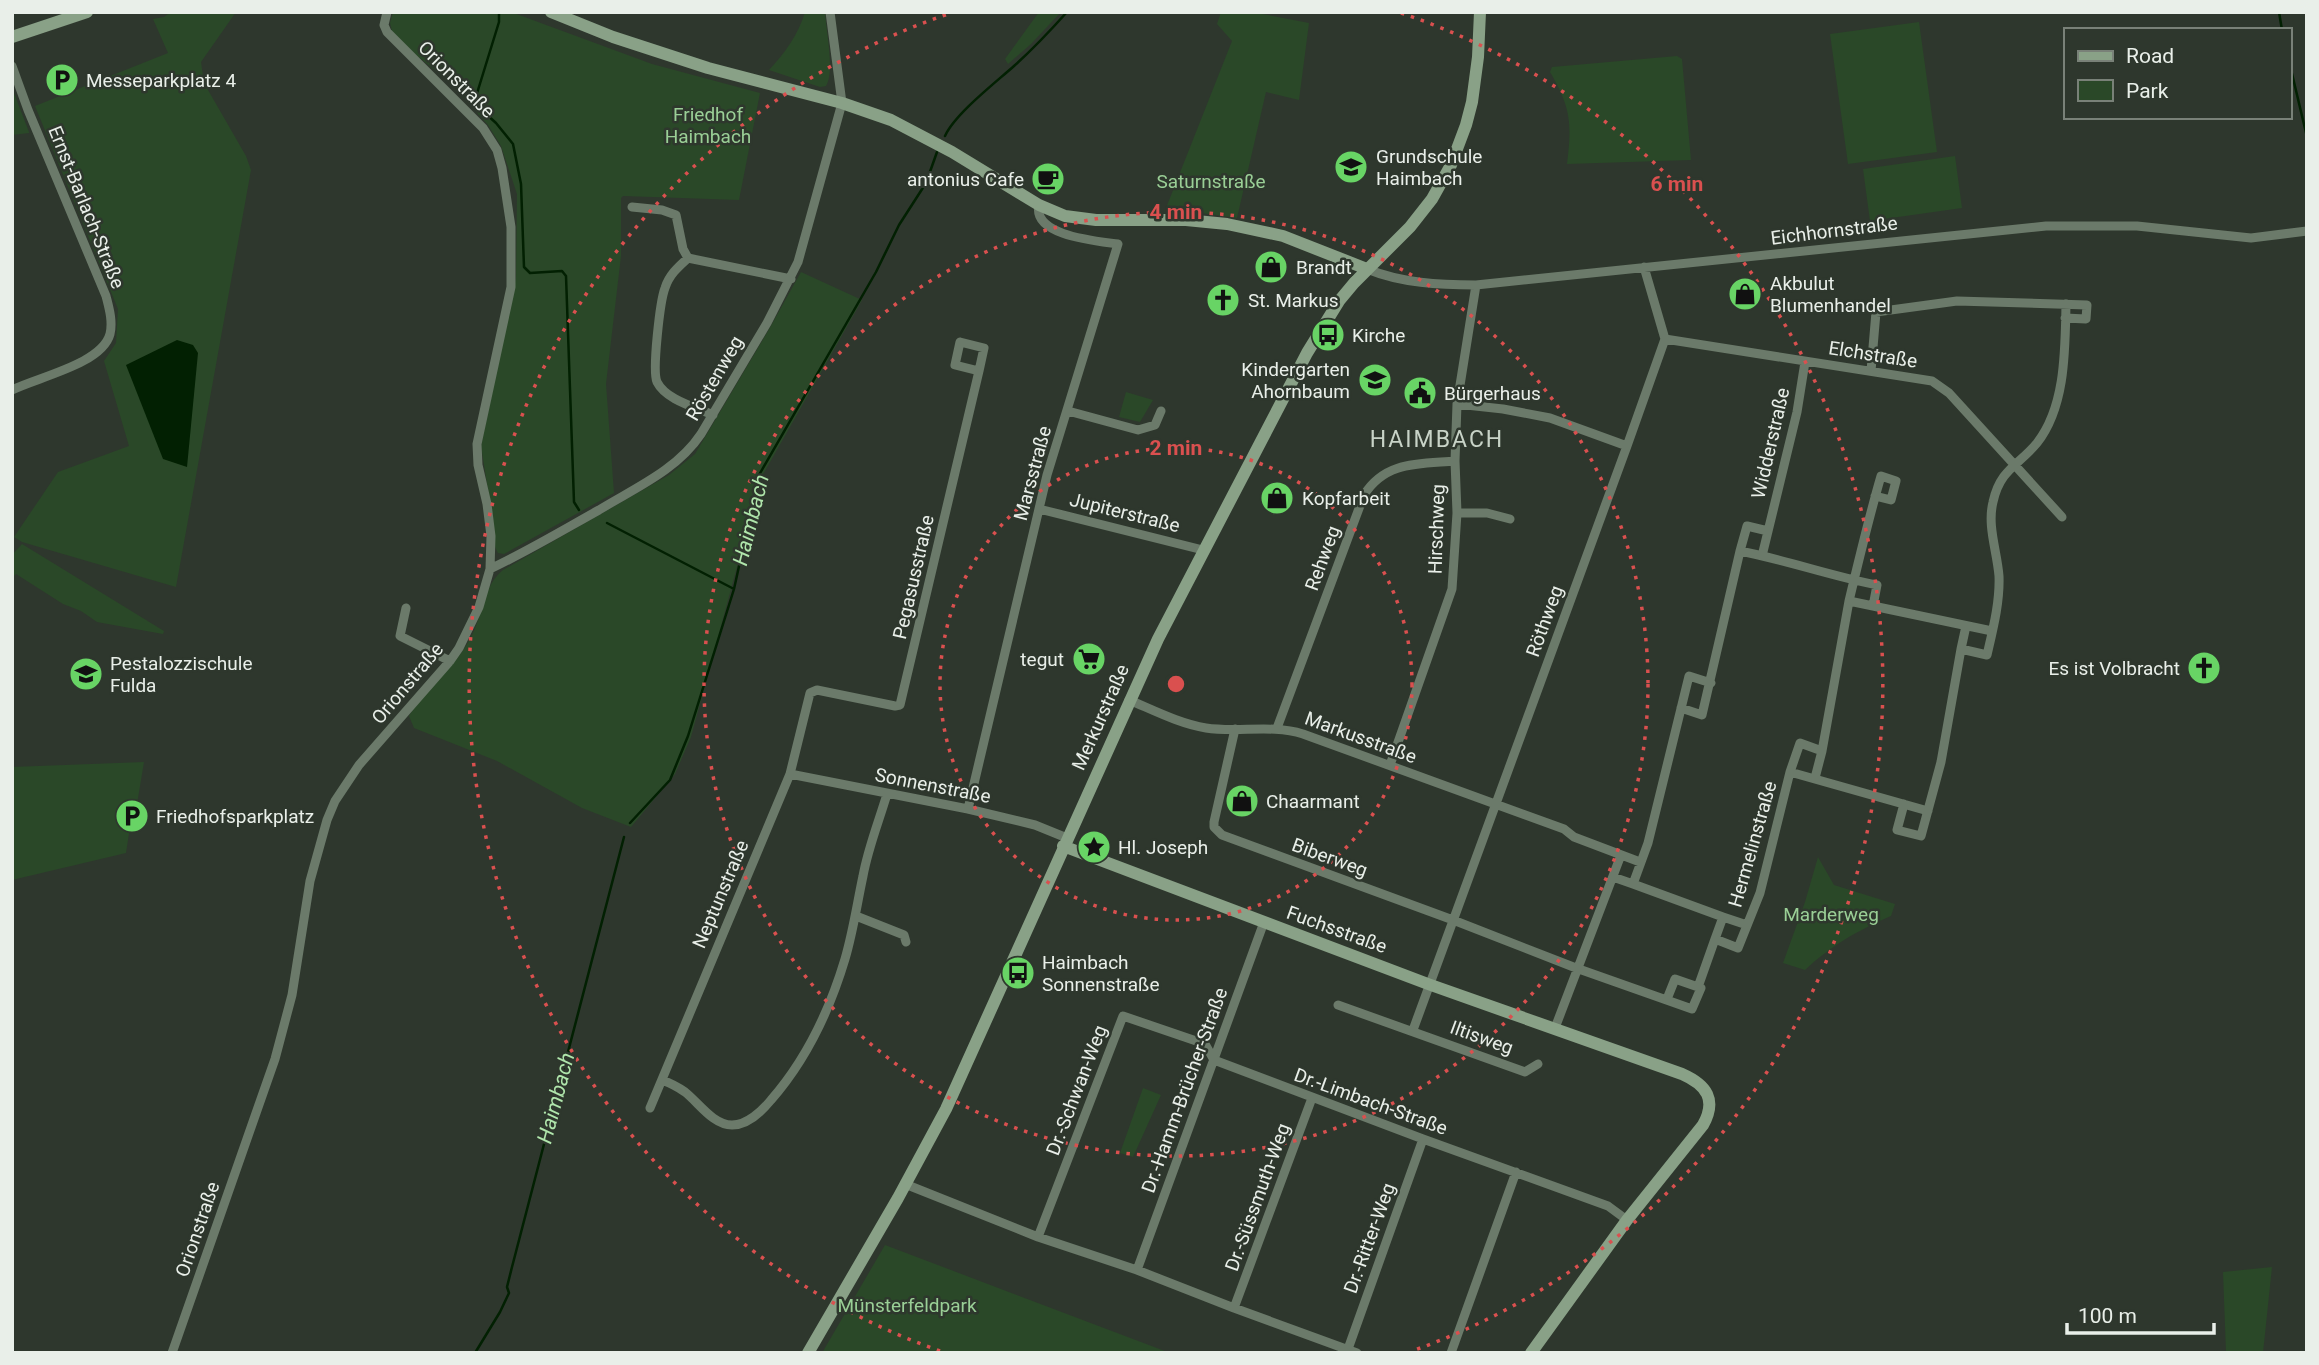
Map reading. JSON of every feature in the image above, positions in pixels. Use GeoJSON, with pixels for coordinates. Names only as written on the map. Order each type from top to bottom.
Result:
{"type":"FeatureCollection","features":[{"type":"Feature","properties":{"kind":"street"},"geometry":{"type":"LineString","coordinates":[[12,37],[87,12]]}},
{"type":"Feature","properties":{"kind":"street","name":"Orionstraße"},"geometry":{"type":"LineString","coordinates":[[172,1353],[275,1059],[292,995],[310,881],[327,820],[335,801],[359,765],[459,648],[480,607],[490,569],[490,520],[478,465],[477,444],[511,287],[511,227],[506,188],[490,137],[387,32],[384,25],[387,12]]}},
{"type":"Feature","properties":{"kind":"street"},"geometry":{"type":"LineString","coordinates":[[551,12],[613,37],[708,68],[842,103],[911,129],[1039,205],[1065,216],[1080,219],[1204,221],[1263,231],[1309,245],[1367,269]]}},
{"type":"Feature","properties":{"kind":"street"},"geometry":{"type":"LineString","coordinates":[[830,12],[842,103]]}},
{"type":"Feature","properties":{"kind":"street","name":"Merkurstraße"},"geometry":{"type":"LineString","coordinates":[[808,1353],[946,1110],[1129,700],[1203,550],[1320,331],[1339,301],[1422,213],[1443,182],[1466,125],[1472,102],[1480,12]]}},
{"type":"Feature","properties":{"kind":"street","name":"Ernst-Barlach-Straße"},"geometry":{"type":"LineString","coordinates":[[12,66],[106,296],[111,327],[105,344],[84,360],[12,390]]}},
{"type":"Feature","properties":{"kind":"street","name":"Röstenweg"},"geometry":{"type":"LineString","coordinates":[[490,569],[542,542],[672,466],[693,446],[791,279],[808,229],[842,103]]}},
{"type":"Feature","properties":{"kind":"street","name":"Marsstraße"},"geometry":{"type":"LineString","coordinates":[[968,809],[1047,475],[1118,244],[1064,234],[1044,223],[1038,212],[1039,205]]}},
{"type":"Feature","properties":{"kind":"street"},"geometry":{"type":"LineString","coordinates":[[632,207],[662,210],[676,215],[682,250],[688,258],[791,279]]}},
{"type":"Feature","properties":{"kind":"street","name":"Eichhornstraße"},"geometry":{"type":"LineString","coordinates":[[1367,269],[1395,278],[1450,285],[1476,285],[2046,226],[2137,226],[2251,239],[2307,231]]}},
{"type":"Feature","properties":{"kind":"street"},"geometry":{"type":"LineString","coordinates":[[688,258],[673,273],[664,290],[655,364],[657,381],[670,396],[713,415]]}},
{"type":"Feature","properties":{"kind":"street"},"geometry":{"type":"LineString","coordinates":[[1644,267],[1664,338]]}},
{"type":"Feature","properties":{"kind":"street","name":"Hirschweg"},"geometry":{"type":"LineString","coordinates":[[1390,765],[1452,589],[1457,513],[1457,404],[1476,285]]}},
{"type":"Feature","properties":{"kind":"street"},"geometry":{"type":"LineString","coordinates":[[1871,371],[1876,312],[1957,301],[2087,304],[2086,319],[2065,318]]}},
{"type":"Feature","properties":{"kind":"street"},"geometry":{"type":"LineString","coordinates":[[1961,649],[1987,655],[1999,587],[1991,512],[1997,489],[2013,464],[2037,443],[2051,418],[2061,383],[2066,304]]}},
{"type":"Feature","properties":{"kind":"street","name":"Elchstraße"},"geometry":{"type":"LineString","coordinates":[[1664,338],[1932,381],[1940,386],[2062,517]]}},
{"type":"Feature","properties":{"kind":"street","name":"Röthweg"},"geometry":{"type":"LineString","coordinates":[[1429,984],[1627,446],[1664,338]]}},
{"type":"Feature","properties":{"kind":"street","name":"Widderstraße"},"geometry":{"type":"LineString","coordinates":[[1762,555],[1797,412],[1805,362]]}},
{"type":"Feature","properties":{"kind":"street","name":"Pegasusstraße"},"geometry":{"type":"LineString","coordinates":[[813,691],[900,705],[979,371]]}},
{"type":"Feature","properties":{"kind":"street"},"geometry":{"type":"LineString","coordinates":[[1457,404],[1550,418],[1627,446]]}},
{"type":"Feature","properties":{"kind":"street"},"geometry":{"type":"LineString","coordinates":[[1068,411],[1138,430],[1155,425],[1161,411]]}},
{"type":"Feature","properties":{"kind":"street","name":"Rehweg"},"geometry":{"type":"LineString","coordinates":[[1277,728],[1369,487],[1383,474],[1398,467],[1455,461]]}},
{"type":"Feature","properties":{"kind":"street"},"geometry":{"type":"LineString","coordinates":[[1875,495],[1849,601],[1815,778],[1928,811]]}},
{"type":"Feature","properties":{"kind":"street","name":"Jupiterstraße"},"geometry":{"type":"LineString","coordinates":[[1039,509],[1203,550]]}},
{"type":"Feature","properties":{"kind":"street"},"geometry":{"type":"LineString","coordinates":[[1457,513],[1487,513],[1510,519]]}},
{"type":"Feature","properties":{"kind":"street"},"geometry":{"type":"LineString","coordinates":[[1681,708],[1702,715],[1747,526],[1768,531]]}},
{"type":"Feature","properties":{"kind":"street"},"geometry":{"type":"LineString","coordinates":[[1740,551],[1877,585],[1874,606]]}},
{"type":"Feature","properties":{"kind":"street"},"geometry":{"type":"LineString","coordinates":[[1849,601],[1992,631]]}},
{"type":"Feature","properties":{"kind":"street"},"geometry":{"type":"LineString","coordinates":[[406,608],[400,636],[450,661]]}},
{"type":"Feature","properties":{"kind":"street"},"geometry":{"type":"LineString","coordinates":[[1904,804],[1897,831],[1921,836],[1941,762],[1966,626]]}},
{"type":"Feature","properties":{"kind":"street"},"geometry":{"type":"LineString","coordinates":[[1613,877],[1633,884],[1648,844],[1689,676],[1711,683]]}},
{"type":"Feature","properties":{"kind":"street","name":"Neptunstraße"},"geometry":{"type":"LineString","coordinates":[[650,1108],[790,774],[808,699],[813,691]]}},
{"type":"Feature","properties":{"kind":"street","name":"Markusstraße"},"geometry":{"type":"LineString","coordinates":[[1129,700],[1194,726],[1277,728],[1303,734],[1564,829],[1574,837],[1621,855]]}},
{"type":"Feature","properties":{"kind":"street","name":"Biberweg"},"geometry":{"type":"LineString","coordinates":[[1235,729],[1214,822],[1217,832],[1245,845],[1532,949],[1576,968]]}},
{"type":"Feature","properties":{"kind":"street","name":"Hermelinstraße"},"geometry":{"type":"LineString","coordinates":[[1715,939],[1738,948],[1760,894],[1790,772],[1800,743],[1822,751]]}},
{"type":"Feature","properties":{"kind":"street","name":"Hermelinstraße"},"geometry":{"type":"LineString","coordinates":[[1790,772],[1815,778]]}},
{"type":"Feature","properties":{"kind":"street","name":"Sonnenstraße"},"geometry":{"type":"LineString","coordinates":[[790,774],[1035,825],[1065,842]]}},
{"type":"Feature","properties":{"kind":"street"},"geometry":{"type":"LineString","coordinates":[[662,1080],[687,1094],[719,1122],[729,1125],[738,1125],[749,1120],[765,1107],[783,1086],[803,1057],[826,1010],[845,960],[863,874],[887,794]]}},
{"type":"Feature","properties":{"kind":"street","name":"Fuchsstraße"},"geometry":{"type":"LineString","coordinates":[[1065,842],[1264,922],[1699,1083],[1709,1097],[1709,1116],[1627,1220],[1531,1353]]}},
{"type":"Feature","properties":{"kind":"street"},"geometry":{"type":"LineString","coordinates":[[1555,1028],[1621,855],[1640,862]]}},
{"type":"Feature","properties":{"kind":"street","name":"Hermelinstraße"},"geometry":{"type":"LineString","coordinates":[[1633,884],[1747,925]]}},
{"type":"Feature","properties":{"kind":"street"},"geometry":{"type":"LineString","coordinates":[[856,916],[904,935],[906,942]]}},
{"type":"Feature","properties":{"kind":"street","name":"Hermelinstraße"},"geometry":{"type":"LineString","coordinates":[[1667,999],[1692,1009],[1723,917]]}},
{"type":"Feature","properties":{"kind":"street","name":"Dr.-Hamm-Brücher-Straße"},"geometry":{"type":"LineString","coordinates":[[1137,1270],[1264,922]]}},
{"type":"Feature","properties":{"kind":"street"},"geometry":{"type":"LineString","coordinates":[[1576,968],[1667,999],[1675,979],[1698,987]]}},
{"type":"Feature","properties":{"kind":"street"},"geometry":{"type":"LineString","coordinates":[[1413,1030],[1429,984]]}},
{"type":"Feature","properties":{"kind":"street","name":"Iltisweg"},"geometry":{"type":"LineString","coordinates":[[1338,1005],[1525,1072],[1538,1064]]}},
{"type":"Feature","properties":{"kind":"street","name":"Dr.-Schwan-Weg"},"geometry":{"type":"LineString","coordinates":[[1038,1237],[1123,1016],[1205,1044],[1214,1060]]}},
{"type":"Feature","properties":{"kind":"street","name":"Dr.-Limbach-Straße"},"geometry":{"type":"LineString","coordinates":[[1214,1060],[1608,1206],[1627,1220]]}},
{"type":"Feature","properties":{"kind":"street","name":"Dr.-Süssmuth-Weg"},"geometry":{"type":"LineString","coordinates":[[1234,1308],[1312,1098]]}},
{"type":"Feature","properties":{"kind":"street","name":"Dr.-Ritter-Weg"},"geometry":{"type":"LineString","coordinates":[[1348,1349],[1423,1139]]}},
{"type":"Feature","properties":{"kind":"street"},"geometry":{"type":"LineString","coordinates":[[1451,1353],[1516,1172]]}},
{"type":"Feature","properties":{"kind":"street"},"geometry":{"type":"LineString","coordinates":[[905,1184],[1038,1237],[1137,1270],[1357,1353]]}},
{"type":"Feature","properties":{"kind":"green space"},"geometry":{"type":"Polygon","coordinates":[[[171,12],[236,12],[201,62],[204,83],[246,156],[251,170],[176,587],[22,542],[14,537],[58,472],[129,446],[104,361],[116,343],[118,309],[35,106],[168,53],[153,19],[164,17],[171,12]]]}},
{"type":"Feature","properties":{"kind":"green space","name":"Friedhof Haimbach"},"geometry":{"type":"Polygon","coordinates":[[[393,12],[511,12],[652,64],[760,93],[739,200],[621,198],[621,256],[606,384],[614,493],[504,554],[498,553],[495,547],[481,446],[516,278],[517,194],[501,146],[488,125],[450,82],[402,44],[392,31],[390,23],[393,12]]]}},
{"type":"Feature","properties":{"kind":"green space"},"geometry":{"type":"Polygon","coordinates":[[[805,12],[825,12],[830,61],[826,86],[820,87],[769,70],[790,43],[805,12]]]}},
{"type":"Feature","properties":{"kind":"green space"},"geometry":{"type":"Polygon","coordinates":[[[1039,12],[1061,12],[1008,64],[1005,59],[1039,12]]]}},
{"type":"Feature","properties":{"kind":"green space","name":"Saturnstraße"},"geometry":{"type":"Polygon","coordinates":[[[1221,12],[1252,12],[1309,23],[1299,100],[1266,92],[1237,218],[1166,208],[1232,41],[1217,24],[1221,12]]]}},
{"type":"Feature","properties":{"kind":"green space"},"geometry":{"type":"Polygon","coordinates":[[[1919,22],[1937,152],[1848,164],[1830,34],[1919,22]]]}},
{"type":"Feature","properties":{"kind":"green space"},"geometry":{"type":"Polygon","coordinates":[[[1677,56],[1682,59],[1691,160],[1567,164],[1568,116],[1550,72],[1552,67],[1677,56]]]}},
{"type":"Feature","properties":{"kind":"green space"},"geometry":{"type":"Polygon","coordinates":[[[12,88],[29,132],[29,133],[12,135],[12,88]]]}},
{"type":"Feature","properties":{"kind":"green space"},"geometry":{"type":"Polygon","coordinates":[[[1955,156],[1962,208],[1870,221],[1863,169],[1955,156]]]}},
{"type":"Feature","properties":{"kind":"green space"},"geometry":{"type":"Polygon","coordinates":[[[801,272],[862,300],[761,478],[691,737],[675,774],[631,827],[582,808],[497,761],[414,728],[409,716],[467,645],[488,591],[503,570],[669,475],[695,454],[801,272]]]}},
{"type":"Feature","properties":{"kind":"green space"},"geometry":{"type":"Polygon","coordinates":[[[1126,392],[1153,400],[1140,422],[1119,417],[1126,392]]]}},
{"type":"Feature","properties":{"kind":"green space"},"geometry":{"type":"Polygon","coordinates":[[[22,544],[164,631],[163,634],[97,622],[16,574],[12,578],[12,555],[22,544]]]}},
{"type":"Feature","properties":{"kind":"green space"},"geometry":{"type":"Polygon","coordinates":[[[144,762],[137,804],[127,803],[124,826],[130,827],[126,853],[12,880],[12,767],[144,762]]]}},
{"type":"Feature","properties":{"kind":"green space","name":"Marderweg"},"geometry":{"type":"Polygon","coordinates":[[[1818,857],[1834,885],[1895,904],[1891,916],[1845,939],[1805,970],[1783,963],[1818,857]]]}},
{"type":"Feature","properties":{"kind":"green space"},"geometry":{"type":"Polygon","coordinates":[[[1143,1088],[1161,1095],[1133,1157],[1120,1153],[1143,1088]]]}},
{"type":"Feature","properties":{"kind":"green space","name":"Münsterfeldpark"},"geometry":{"type":"Polygon","coordinates":[[[885,1245],[1170,1353],[822,1353],[885,1245]]]}},
{"type":"Feature","properties":{"kind":"green space"},"geometry":{"type":"Polygon","coordinates":[[[2272,1267],[2263,1353],[2219,1353],[2226,1352],[2223,1272],[2272,1267]]]}},
{"type":"Feature","properties":{"kind":"shaded area"},"geometry":{"type":"Polygon","coordinates":[[[177,340],[193,345],[198,353],[187,467],[163,459],[126,365],[177,340]]]}},
{"type":"Feature","properties":{"kind":"waterway"},"geometry":{"type":"LineString","coordinates":[[499,12],[499,22],[474,103],[496,123],[513,144],[521,184],[524,267],[530,273],[562,271],[566,276],[574,502],[579,510]]}},
{"type":"Feature","properties":{"kind":"waterway","name":"Haimbach"},"geometry":{"type":"LineString","coordinates":[[945,136],[966,109],[1028,53],[1067,12]]}},
{"type":"Feature","properties":{"kind":"waterway"},"geometry":{"type":"LineString","coordinates":[[2279,12],[2282,28]]}},
{"type":"Feature","properties":{"kind":"waterway"},"geometry":{"type":"LineString","coordinates":[[2291,69],[2307,137]]}},
{"type":"Feature","properties":{"kind":"waterway","name":"Haimbach"},"geometry":{"type":"LineString","coordinates":[[630,823],[670,780],[688,736],[734,589],[759,475],[876,272],[899,225],[926,183],[937,152]]}},
{"type":"Feature","properties":{"kind":"waterway"},"geometry":{"type":"LineString","coordinates":[[607,523],[734,589]]}},
{"type":"Feature","properties":{"kind":"waterway","name":"Haimbach"},"geometry":{"type":"LineString","coordinates":[[475,1353],[509,1293],[507,1287],[512,1267],[624,837]]}},
{"type":"Feature","properties":{"kind":"place","name":"Messeparkplatz 4"},"geometry":{"type":"Point","coordinates":[62,80]}},
{"type":"Feature","properties":{"kind":"place","name":"Grundschule Haimbach"},"geometry":{"type":"Point","coordinates":[1351,167]}},
{"type":"Feature","properties":{"kind":"place","name":"antonius Cafe"},"geometry":{"type":"Point","coordinates":[1048,179]}},
{"type":"Feature","properties":{"kind":"place","name":"Brandt"},"geometry":{"type":"Point","coordinates":[1271,267]}},
{"type":"Feature","properties":{"kind":"place","name":"Akbulut Blumenhandel"},"geometry":{"type":"Point","coordinates":[1745,294]}},
{"type":"Feature","properties":{"kind":"place","name":"St. Markus"},"geometry":{"type":"Point","coordinates":[1223,300]}},
{"type":"Feature","properties":{"kind":"place","name":"Kirche"},"geometry":{"type":"Point","coordinates":[1328,335]}},
{"type":"Feature","properties":{"kind":"place","name":"Kindergarten Ahornbaum"},"geometry":{"type":"Point","coordinates":[1375,380]}},
{"type":"Feature","properties":{"kind":"place","name":"Bürgerhaus"},"geometry":{"type":"Point","coordinates":[1420,393]}},
{"type":"Feature","properties":{"kind":"place","name":"Kopfarbeit"},"geometry":{"type":"Point","coordinates":[1277,498]}},
{"type":"Feature","properties":{"kind":"place","name":"tegut"},"geometry":{"type":"Point","coordinates":[1089,659]}},
{"type":"Feature","properties":{"kind":"place","name":"Es ist Volbracht"},"geometry":{"type":"Point","coordinates":[2204,668]}},
{"type":"Feature","properties":{"kind":"place","name":"Pestalozzischule Fulda"},"geometry":{"type":"Point","coordinates":[86,674]}},
{"type":"Feature","properties":{"kind":"place","name":"Chaarmant"},"geometry":{"type":"Point","coordinates":[1242,801]}},
{"type":"Feature","properties":{"kind":"place","name":"Friedhofsparkplatz"},"geometry":{"type":"Point","coordinates":[132,816]}},
{"type":"Feature","properties":{"kind":"place","name":"Hl. Joseph"},"geometry":{"type":"Point","coordinates":[1094,847]}},
{"type":"Feature","properties":{"kind":"place","name":"Haimbach Sonnenstraße"},"geometry":{"type":"Point","coordinates":[1018,973]}},
{"type":"Feature","properties":{"kind":"district","name":"HAIMBACH"},"geometry":{"type":"Point","coordinates":[1437,439]}}]}
